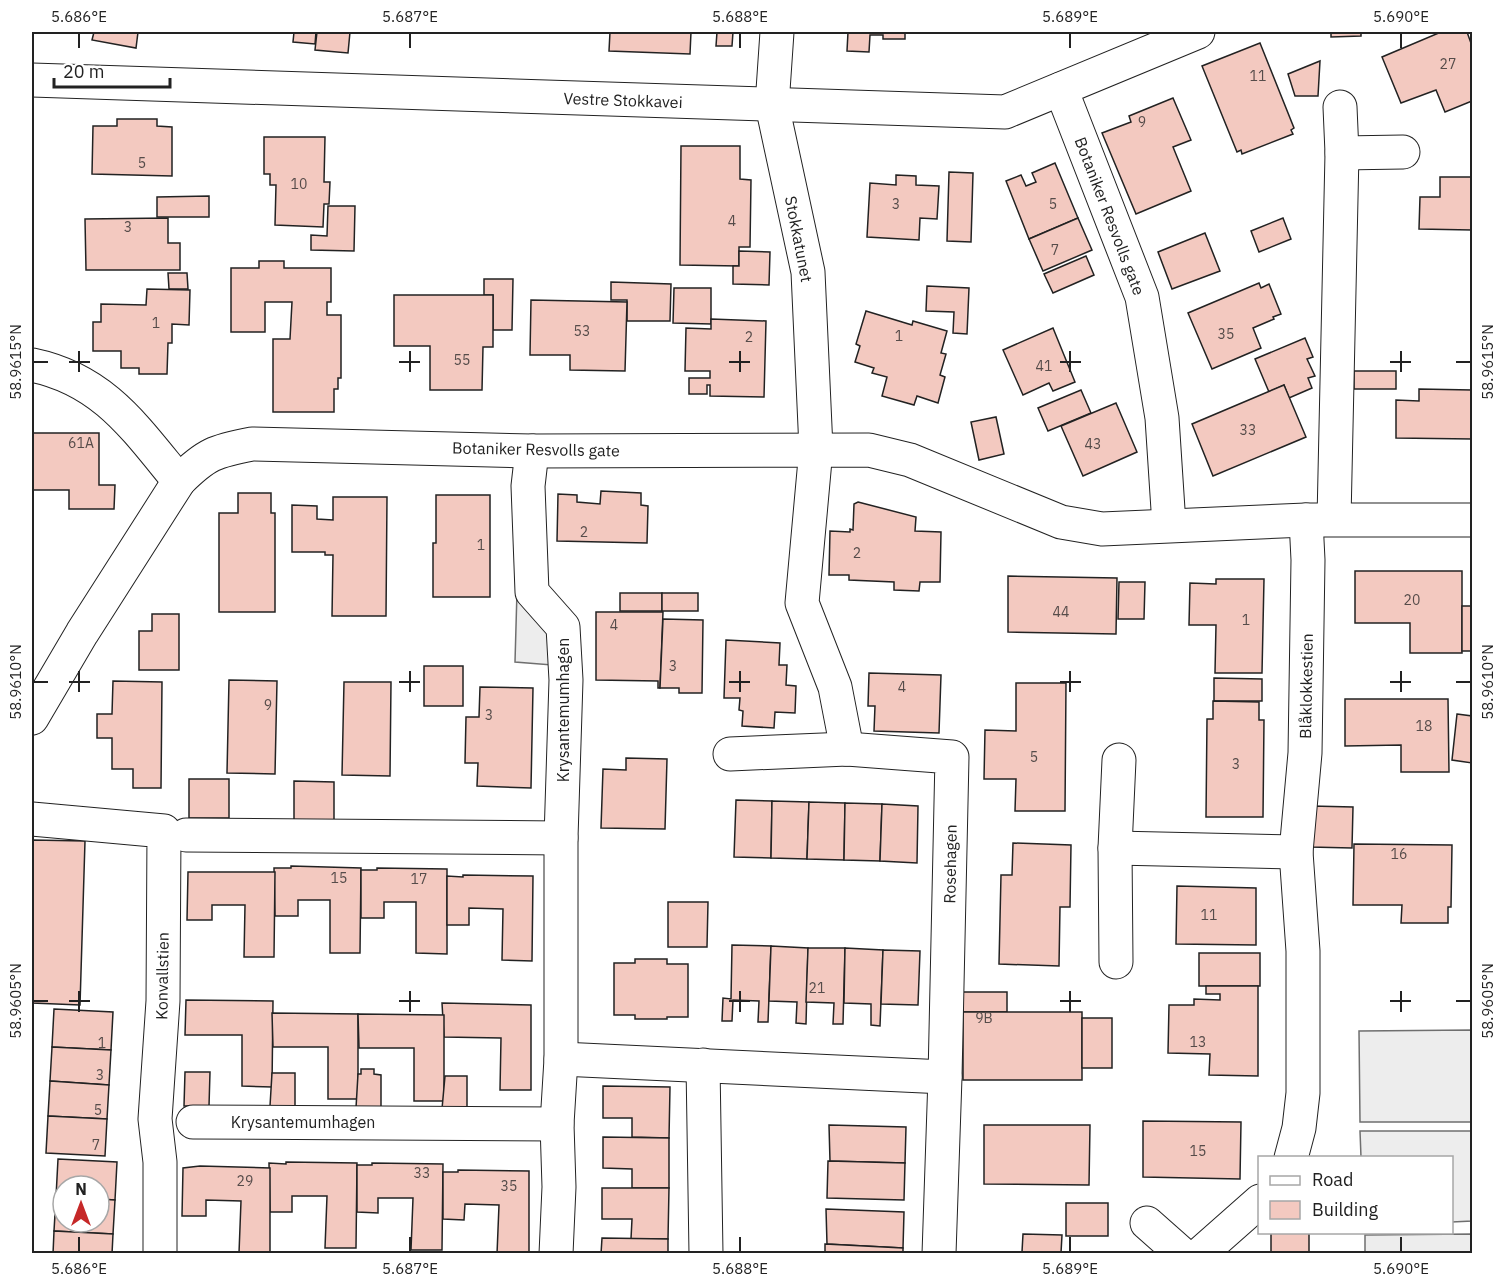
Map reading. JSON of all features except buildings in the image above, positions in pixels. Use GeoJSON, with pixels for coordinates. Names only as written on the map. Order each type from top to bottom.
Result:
{"type":"FeatureCollection","features":[{"type":"Feature","properties":{"kind":"street","name":"Stokkatunet"},"geometry":{"type":"LineString","coordinates":[[777,32],[772,105],[808,272],[816,449]]}},
{"type":"Feature","properties":{"kind":"street","name":"Vestre Stokkavei"},"geometry":{"type":"LineString","coordinates":[[32,80],[1005,112],[1198,32]]}},
{"type":"Feature","properties":{"kind":"street","name":"Botaniker Resvolls gate"},"geometry":{"type":"LineString","coordinates":[[1061,88],[1142,297],[1162,418],[1169,525]]}},
{"type":"Feature","properties":{"kind":"street"},"geometry":{"type":"LineString","coordinates":[[1320,519],[1342,153],[1340,107]]}},
{"type":"Feature","properties":{"kind":"street"},"geometry":{"type":"LineString","coordinates":[[1342,153],[1403,152]]}},
{"type":"Feature","properties":{"kind":"street"},"geometry":{"type":"LineString","coordinates":[[32,365],[50,369],[106,399],[126,417],[179,481]]}},
{"type":"Feature","properties":{"kind":"street","name":"Botaniker Resvolls gate"},"geometry":{"type":"LineString","coordinates":[[32,718],[82,633],[179,481],[199,461],[223,449],[252,444],[532,451],[870,450],[910,460],[1061,522],[1102,529],[1320,519],[1473,520]]}},
{"type":"Feature","properties":{"kind":"street"},"geometry":{"type":"LineString","coordinates":[[816,449],[802,603],[835,687],[847,749]]}},
{"type":"Feature","properties":{"kind":"street","name":"Krysantemumhagen"},"geometry":{"type":"LineString","coordinates":[[532,451],[528,486],[532,592],[563,627],[566,680],[561,838],[561,1059],[557,1124],[559,1187],[556,1254]]}},
{"type":"Feature","properties":{"kind":"street","name":"Blåklokkestien"},"geometry":{"type":"LineString","coordinates":[[1292,1156],[1299,1128],[1303,1094],[1303,951],[1296,852],[1305,753],[1308,560],[1320,519]]}},
{"type":"Feature","properties":{"kind":"street","name":"Rosehagen"},"geometry":{"type":"LineString","coordinates":[[730,754],[847,749],[952,757],[939,1254]]}},
{"type":"Feature","properties":{"kind":"street"},"geometry":{"type":"LineString","coordinates":[[1116,962],[1115,849],[1119,760]]}},
{"type":"Feature","properties":{"kind":"street","name":"Konvallstien"},"geometry":{"type":"LineString","coordinates":[[32,819],[164,831],[163,1001],[155,1119],[160,1162],[160,1254]]}},
{"type":"Feature","properties":{"kind":"street"},"geometry":{"type":"LineString","coordinates":[[186,835],[561,838]]}},
{"type":"Feature","properties":{"kind":"street"},"geometry":{"type":"LineString","coordinates":[[1115,849],[1296,852]]}},
{"type":"Feature","properties":{"kind":"street"},"geometry":{"type":"LineString","coordinates":[[561,1059],[945,1077]]}},
{"type":"Feature","properties":{"kind":"street"},"geometry":{"type":"LineString","coordinates":[[703,1065],[706,1254]]}},
{"type":"Feature","properties":{"kind":"street","name":"Krysantemumhagen"},"geometry":{"type":"LineString","coordinates":[[193,1122],[557,1124]]}},
{"type":"Feature","properties":{"kind":"street"},"geometry":{"type":"LineString","coordinates":[[1200,1254],[1258,1203]]}},
{"type":"Feature","properties":{"kind":"street"},"geometry":{"type":"LineString","coordinates":[[1147,1223],[1182,1254]]}},
{"type":"Feature","properties":{"kind":"shaded area"},"geometry":{"type":"Polygon","coordinates":[[[517,591],[550,630],[552,665],[515,662],[517,591]]]}},
{"type":"Feature","properties":{"kind":"shaded area"},"geometry":{"type":"Polygon","coordinates":[[[1472,1030],[1472,1122],[1360,1122],[1359,1031],[1472,1030]]]}},
{"type":"Feature","properties":{"kind":"shaded area"},"geometry":{"type":"Polygon","coordinates":[[[1360,1131],[1472,1131],[1472,1221],[1453,1222],[1453,1156],[1361,1156],[1360,1131]]]}},
{"type":"Feature","properties":{"kind":"shaded area"},"geometry":{"type":"Polygon","coordinates":[[[1472,1234],[1472,1253],[1365,1253],[1365,1235],[1472,1234]]]}}]}
